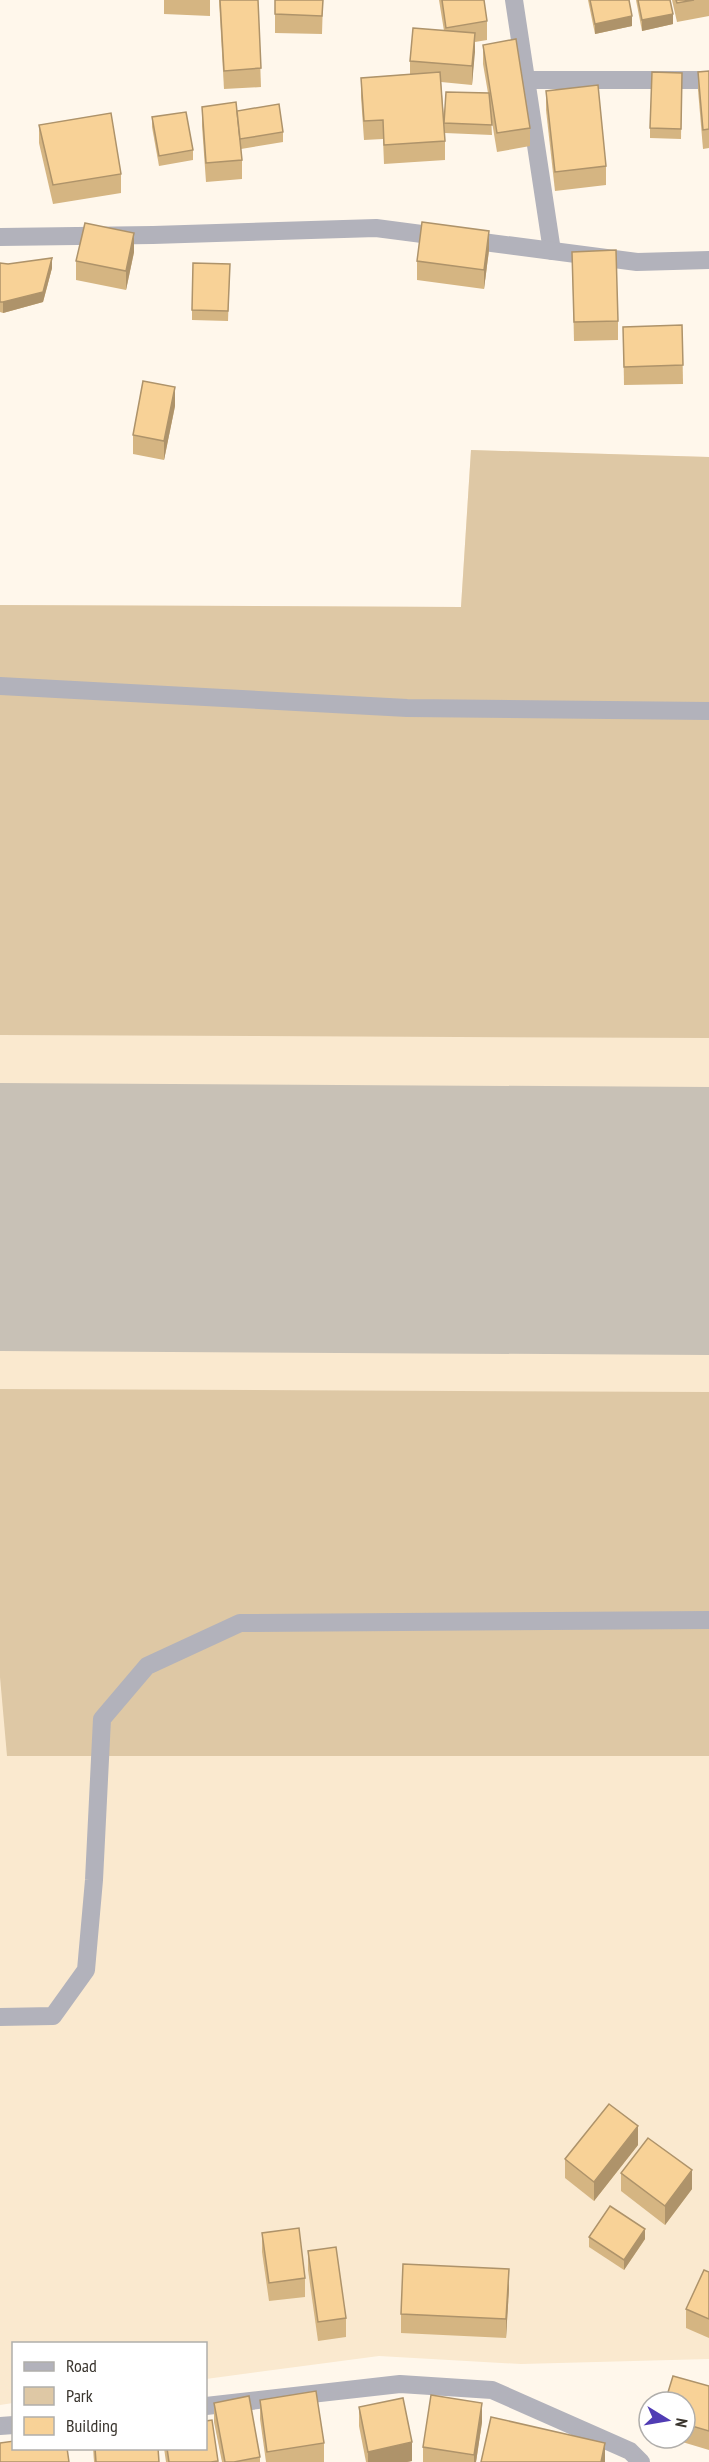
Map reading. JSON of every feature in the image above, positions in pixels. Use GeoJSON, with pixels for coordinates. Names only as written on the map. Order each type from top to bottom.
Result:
{"type":"FeatureCollection","features":[{"type":"Feature","properties":{"kind":"street"},"geometry":{"type":"LineString","coordinates":[[514,0],[552,251]]}},
{"type":"Feature","properties":{"kind":"street"},"geometry":{"type":"LineString","coordinates":[[526,80],[709,80]]}},
{"type":"Feature","properties":{"kind":"street"},"geometry":{"type":"LineString","coordinates":[[0,237],[153,236],[376,228],[637,262],[709,260]]}},
{"type":"Feature","properties":{"kind":"street"},"geometry":{"type":"LineString","coordinates":[[0,686],[407,708],[709,711]]}},
{"type":"Feature","properties":{"kind":"street"},"geometry":{"type":"LineString","coordinates":[[0,2017],[53,2016],[86,1970],[94,1880],[102,1719],[147,1666],[240,1623],[709,1620]]}},
{"type":"Feature","properties":{"kind":"street"},"geometry":{"type":"LineString","coordinates":[[207,2406],[400,2384],[492,2390],[630,2451],[641,2462]]}},
{"type":"Feature","properties":{"kind":"shaded area"},"geometry":{"type":"Polygon","coordinates":[[[471,450],[709,457],[709,2359],[521,2364],[379,2356],[207,2379],[207,2342],[12,2342],[12,2403],[0,2405],[0,605],[461,607],[471,450]]]}},
{"type":"Feature","properties":{"kind":"green space"},"geometry":{"type":"Polygon","coordinates":[[[471,450],[709,457],[709,1038],[0,1035],[0,605],[461,607],[471,450]]]}},
{"type":"Feature","properties":{"kind":"green space"},"geometry":{"type":"Polygon","coordinates":[[[0,1389],[709,1392],[709,1756],[7,1756],[0,1677],[0,1389]]]}},
{"type":"Feature","properties":{"kind":"building"},"geometry":{"type":"Polygon","coordinates":[[[220,0],[258,0],[261,68],[224,71],[220,0]]]}},
{"type":"Feature","properties":{"kind":"building"},"geometry":{"type":"Polygon","coordinates":[[[275,0],[323,0],[322,16],[275,14],[275,0]]]}},
{"type":"Feature","properties":{"kind":"building"},"geometry":{"type":"Polygon","coordinates":[[[442,0],[484,0],[487,21],[446,28],[442,0]]]}},
{"type":"Feature","properties":{"kind":"building"},"geometry":{"type":"Polygon","coordinates":[[[590,0],[629,0],[632,16],[595,24],[590,0]]]}},
{"type":"Feature","properties":{"kind":"building"},"geometry":{"type":"Polygon","coordinates":[[[638,0],[670,0],[673,14],[642,20],[638,0]]]}},
{"type":"Feature","properties":{"kind":"building"},"geometry":{"type":"Polygon","coordinates":[[[676,0],[694,0],[677,3],[676,0]]]}},
{"type":"Feature","properties":{"kind":"building"},"geometry":{"type":"Polygon","coordinates":[[[413,28],[475,33],[472,66],[410,61],[413,28]]]}},
{"type":"Feature","properties":{"kind":"building"},"geometry":{"type":"Polygon","coordinates":[[[516,39],[530,128],[497,133],[483,45],[516,39]]]}},
{"type":"Feature","properties":{"kind":"building"},"geometry":{"type":"Polygon","coordinates":[[[709,71],[709,129],[703,130],[698,72],[709,71]]]}},
{"type":"Feature","properties":{"kind":"building"},"geometry":{"type":"Polygon","coordinates":[[[440,72],[445,141],[384,145],[383,120],[364,121],[361,78],[440,72]]]}},
{"type":"Feature","properties":{"kind":"building"},"geometry":{"type":"Polygon","coordinates":[[[652,72],[682,73],[681,129],[650,128],[652,72]]]}},
{"type":"Feature","properties":{"kind":"building"},"geometry":{"type":"Polygon","coordinates":[[[598,85],[606,166],[555,172],[546,91],[598,85]]]}},
{"type":"Feature","properties":{"kind":"building"},"geometry":{"type":"Polygon","coordinates":[[[446,92],[489,93],[492,125],[444,123],[446,92]]]}},
{"type":"Feature","properties":{"kind":"building"},"geometry":{"type":"Polygon","coordinates":[[[236,102],[242,160],[206,163],[202,107],[236,102]]]}},
{"type":"Feature","properties":{"kind":"building"},"geometry":{"type":"Polygon","coordinates":[[[279,104],[283,132],[240,139],[237,111],[279,104]]]}},
{"type":"Feature","properties":{"kind":"building"},"geometry":{"type":"Polygon","coordinates":[[[186,112],[193,150],[159,156],[152,117],[186,112]]]}},
{"type":"Feature","properties":{"kind":"building"},"geometry":{"type":"Polygon","coordinates":[[[111,113],[121,174],[53,185],[39,125],[111,113]]]}},
{"type":"Feature","properties":{"kind":"building"},"geometry":{"type":"Polygon","coordinates":[[[422,222],[489,231],[484,270],[417,261],[422,222]]]}},
{"type":"Feature","properties":{"kind":"building"},"geometry":{"type":"Polygon","coordinates":[[[85,223],[134,233],[126,271],[76,261],[85,223]]]}},
{"type":"Feature","properties":{"kind":"building"},"geometry":{"type":"Polygon","coordinates":[[[616,250],[618,321],[574,322],[572,252],[616,250]]]}},
{"type":"Feature","properties":{"kind":"building"},"geometry":{"type":"Polygon","coordinates":[[[52,258],[43,292],[0,302],[0,263],[52,258]]]}},
{"type":"Feature","properties":{"kind":"building"},"geometry":{"type":"Polygon","coordinates":[[[193,263],[230,264],[228,311],[192,310],[193,263]]]}},
{"type":"Feature","properties":{"kind":"building"},"geometry":{"type":"Polygon","coordinates":[[[682,325],[683,365],[624,367],[623,327],[682,325]]]}},
{"type":"Feature","properties":{"kind":"building"},"geometry":{"type":"Polygon","coordinates":[[[143,381],[175,387],[164,441],[133,435],[143,381]]]}},
{"type":"Feature","properties":{"kind":"building"},"geometry":{"type":"Polygon","coordinates":[[[609,2104],[638,2126],[594,2182],[565,2159],[609,2104]]]}},
{"type":"Feature","properties":{"kind":"building"},"geometry":{"type":"Polygon","coordinates":[[[648,2138],[692,2170],[665,2206],[621,2173],[648,2138]]]}},
{"type":"Feature","properties":{"kind":"building"},"geometry":{"type":"Polygon","coordinates":[[[610,2206],[645,2229],[624,2260],[589,2237],[610,2206]]]}},
{"type":"Feature","properties":{"kind":"building"},"geometry":{"type":"Polygon","coordinates":[[[299,2228],[305,2278],[269,2283],[262,2233],[299,2228]]]}},
{"type":"Feature","properties":{"kind":"building"},"geometry":{"type":"Polygon","coordinates":[[[336,2247],[346,2318],[318,2322],[308,2251],[336,2247]]]}},
{"type":"Feature","properties":{"kind":"building"},"geometry":{"type":"Polygon","coordinates":[[[403,2264],[509,2269],[506,2319],[401,2314],[403,2264]]]}},
{"type":"Feature","properties":{"kind":"building"},"geometry":{"type":"Polygon","coordinates":[[[704,2270],[709,2272],[709,2319],[686,2309],[704,2270]]]}},
{"type":"Feature","properties":{"kind":"building"},"geometry":{"type":"Polygon","coordinates":[[[673,2376],[709,2386],[709,2431],[697,2428],[697,2390],[669,2390],[673,2376]]]}},
{"type":"Feature","properties":{"kind":"building"},"geometry":{"type":"Polygon","coordinates":[[[316,2391],[324,2443],[267,2452],[260,2400],[316,2391]]]}},
{"type":"Feature","properties":{"kind":"building"},"geometry":{"type":"Polygon","coordinates":[[[431,2395],[482,2403],[474,2455],[423,2447],[431,2395]]]}},
{"type":"Feature","properties":{"kind":"building"},"geometry":{"type":"Polygon","coordinates":[[[249,2396],[260,2457],[225,2462],[214,2403],[249,2396]]]}},
{"type":"Feature","properties":{"kind":"building"},"geometry":{"type":"Polygon","coordinates":[[[403,2398],[412,2442],[368,2452],[359,2407],[403,2398]]]}},
{"type":"Feature","properties":{"kind":"building"},"geometry":{"type":"Polygon","coordinates":[[[491,2417],[605,2443],[601,2462],[481,2462],[491,2417]]]}},
{"type":"Feature","properties":{"kind":"building"},"geometry":{"type":"Polygon","coordinates":[[[212,2420],[218,2461],[169,2462],[167,2450],[207,2450],[207,2421],[212,2420]]]}},
{"type":"Feature","properties":{"kind":"building"},"geometry":{"type":"Polygon","coordinates":[[[12,2441],[12,2450],[67,2450],[69,2462],[0,2462],[0,2443],[12,2441]]]}},
{"type":"Feature","properties":{"kind":"building"},"geometry":{"type":"Polygon","coordinates":[[[95,2450],[158,2450],[159,2462],[96,2462],[95,2450]]]}},
{"type":"Feature","properties":{"kind":"runway"},"geometry":{"type":"LineString","coordinates":[[0,1217],[709,1221]]}}]}
